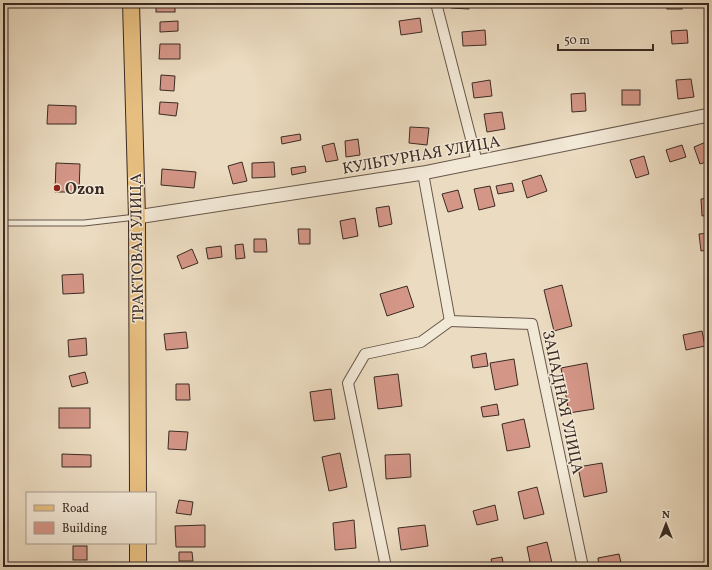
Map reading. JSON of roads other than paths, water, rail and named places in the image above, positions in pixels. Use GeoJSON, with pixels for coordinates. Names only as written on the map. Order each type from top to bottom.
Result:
{"type":"FeatureCollection","features":[{"type":"Feature","properties":{"kind":"main road","name":"ТРАКТОВАЯ УЛИЦА"},"geometry":{"type":"LineString","coordinates":[[131,3],[137,217],[138,492]]}},
{"type":"Feature","properties":{"kind":"main road"},"geometry":{"type":"LineString","coordinates":[[138,544],[138,567]]}},
{"type":"Feature","properties":{"kind":"street"},"geometry":{"type":"LineString","coordinates":[[436,3],[477,162]]}},
{"type":"Feature","properties":{"kind":"street","name":"КУЛЬТУРНАЯ УЛИЦА"},"geometry":{"type":"LineString","coordinates":[[137,217],[423,173],[709,115]]}},
{"type":"Feature","properties":{"kind":"street"},"geometry":{"type":"LineString","coordinates":[[386,567],[348,384],[365,354],[421,342],[450,321],[423,173]]}},
{"type":"Feature","properties":{"kind":"street","name":"ЗАПАДНАЯ УЛИЦА"},"geometry":{"type":"LineString","coordinates":[[450,321],[532,324],[583,567]]}},
{"type":"Feature","properties":{"kind":"lane"},"geometry":{"type":"LineString","coordinates":[[3,224],[84,224],[137,217]]}},
{"type":"Feature","properties":{"kind":"place","name":"Ozon"},"geometry":{"type":"Point","coordinates":[57,188]}}]}
